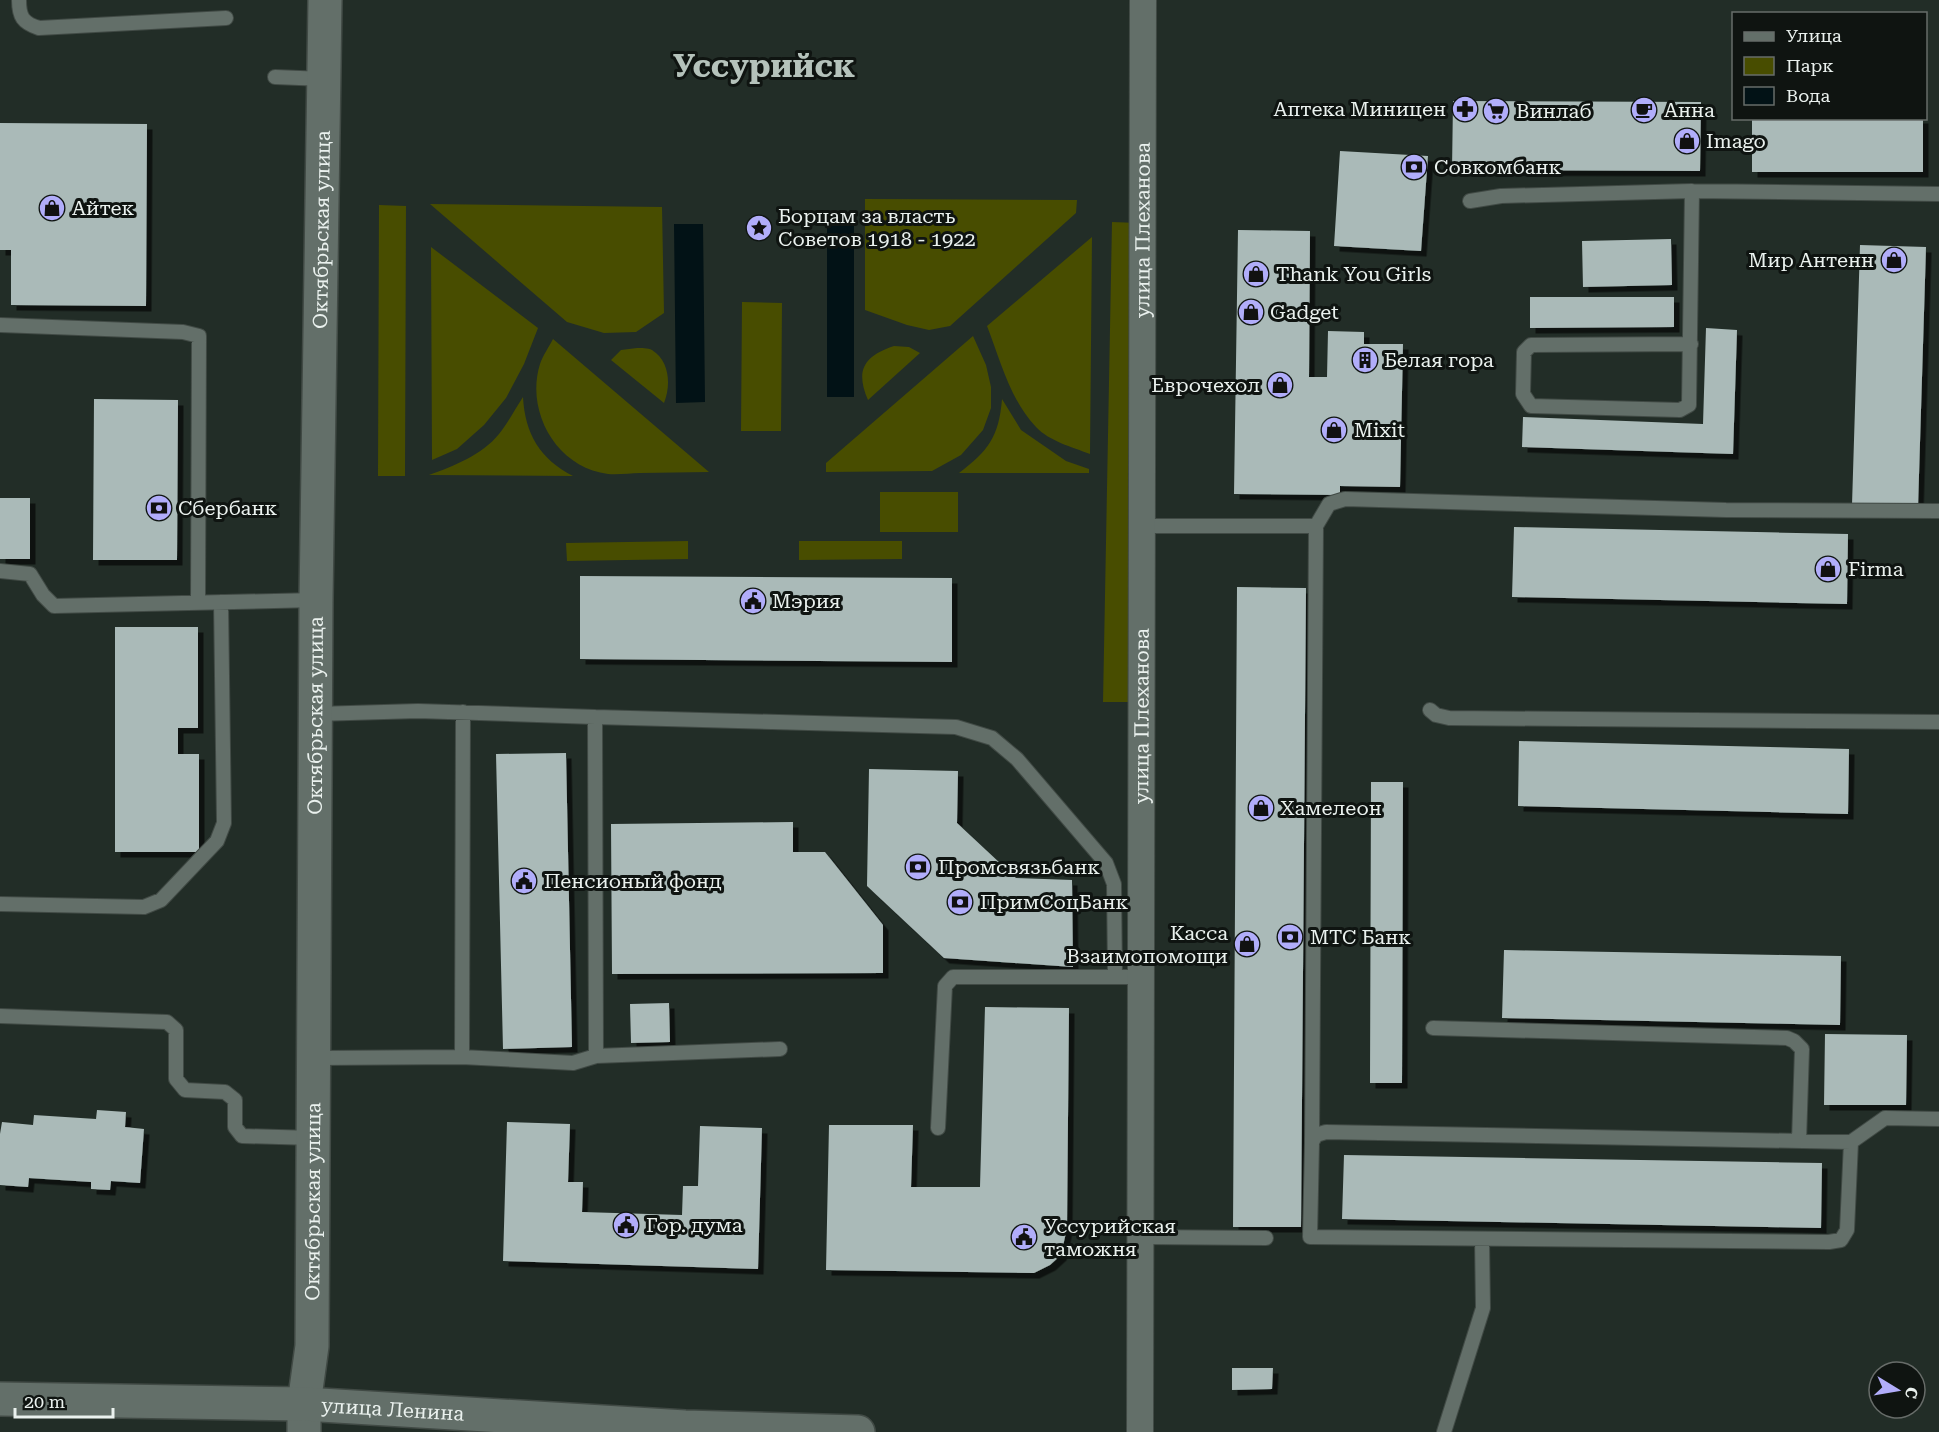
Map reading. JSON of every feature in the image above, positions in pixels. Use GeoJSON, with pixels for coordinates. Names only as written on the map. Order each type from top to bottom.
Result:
{"type":"FeatureCollection","features":[{"type":"Feature","properties":{"kind":"street","name":"Октябрьская улица"},"geometry":{"type":"LineString","coordinates":[[304,1418],[312,1346],[316,600],[326,0]]}},
{"type":"Feature","properties":{"kind":"street","name":"улица Плеханова"},"geometry":{"type":"LineString","coordinates":[[1140,1432],[1143,0]]}},
{"type":"Feature","properties":{"kind":"street","name":"улица Ленина"},"geometry":{"type":"LineString","coordinates":[[0,1400],[304,1418],[858,1432]]}},
{"type":"Feature","properties":{"kind":"lane"},"geometry":{"type":"LineString","coordinates":[[19,0],[19,13],[27,24],[39,28],[226,18]]}},
{"type":"Feature","properties":{"kind":"lane"},"geometry":{"type":"LineString","coordinates":[[275,77],[324,79]]}},
{"type":"Feature","properties":{"kind":"lane"},"geometry":{"type":"LineString","coordinates":[[1470,201],[1501,196],[1692,191],[1939,194]]}},
{"type":"Feature","properties":{"kind":"lane"},"geometry":{"type":"LineString","coordinates":[[1691,344],[1531,345],[1524,352],[1523,394],[1532,406],[1680,410],[1689,405],[1691,344],[1692,191]]}},
{"type":"Feature","properties":{"kind":"lane"},"geometry":{"type":"LineString","coordinates":[[0,325],[183,332],[199,336],[198,603]]}},
{"type":"Feature","properties":{"kind":"lane"},"geometry":{"type":"LineString","coordinates":[[1851,1142],[1847,1230],[1841,1240],[1817,1242],[1310,1237],[1316,526],[1329,504],[1345,499],[1726,510],[1939,512]]}},
{"type":"Feature","properties":{"kind":"lane"},"geometry":{"type":"LineString","coordinates":[[1142,526],[1316,526]]}},
{"type":"Feature","properties":{"kind":"lane"},"geometry":{"type":"LineString","coordinates":[[0,571],[30,574],[43,595],[54,606],[316,600]]}},
{"type":"Feature","properties":{"kind":"lane"},"geometry":{"type":"LineString","coordinates":[[0,904],[144,907],[161,900],[217,841],[224,823],[221,602]]}},
{"type":"Feature","properties":{"kind":"lane"},"geometry":{"type":"LineString","coordinates":[[1430,710],[1436,715],[1449,718],[1939,722]]}},
{"type":"Feature","properties":{"kind":"lane"},"geometry":{"type":"LineString","coordinates":[[316,714],[418,711],[956,727],[992,738],[1017,759],[1106,863],[1114,884],[1115,977]]}},
{"type":"Feature","properties":{"kind":"lane"},"geometry":{"type":"LineString","coordinates":[[462,1058],[463,712]]}},
{"type":"Feature","properties":{"kind":"lane"},"geometry":{"type":"LineString","coordinates":[[595,717],[596,1056]]}},
{"type":"Feature","properties":{"kind":"lane"},"geometry":{"type":"LineString","coordinates":[[938,1128],[945,986],[953,977],[1141,977]]}},
{"type":"Feature","properties":{"kind":"lane"},"geometry":{"type":"LineString","coordinates":[[0,1016],[167,1022],[176,1030],[176,1079],[185,1090],[225,1092],[235,1100],[235,1127],[242,1136],[313,1138]]}},
{"type":"Feature","properties":{"kind":"lane"},"geometry":{"type":"LineString","coordinates":[[1433,1028],[1787,1038],[1802,1049],[1799,1141]]}},
{"type":"Feature","properties":{"kind":"lane"},"geometry":{"type":"LineString","coordinates":[[314,1058],[462,1058],[573,1064],[596,1056],[780,1049]]}},
{"type":"Feature","properties":{"kind":"lane"},"geometry":{"type":"LineString","coordinates":[[1312,1142],[1316,1135],[1326,1132],[1851,1142],[1885,1118],[1939,1119]]}},
{"type":"Feature","properties":{"kind":"lane"},"geometry":{"type":"LineString","coordinates":[[1141,1238],[1266,1238]]}},
{"type":"Feature","properties":{"kind":"lane"},"geometry":{"type":"LineString","coordinates":[[1444,1432],[1483,1308],[1482,1239]]}},
{"type":"Feature","properties":{"kind":"green space"},"geometry":{"type":"Polygon","coordinates":[[[865,199],[1077,200],[1076,213],[950,326],[929,330],[865,310],[865,199]]]}},
{"type":"Feature","properties":{"kind":"green space"},"geometry":{"type":"Polygon","coordinates":[[[430,204],[662,207],[664,313],[636,332],[604,333],[567,322],[430,204]]]}},
{"type":"Feature","properties":{"kind":"green space"},"geometry":{"type":"Polygon","coordinates":[[[379,205],[406,206],[405,476],[378,476],[379,205]]]}},
{"type":"Feature","properties":{"kind":"green space"},"geometry":{"type":"Polygon","coordinates":[[[1112,222],[1138,223],[1128,702],[1103,702],[1112,222]]]}},
{"type":"Feature","properties":{"kind":"green space"},"geometry":{"type":"Polygon","coordinates":[[[1092,237],[1090,454],[1047,436],[1027,416],[1012,392],[987,326],[1092,237]]]}},
{"type":"Feature","properties":{"kind":"green space"},"geometry":{"type":"Polygon","coordinates":[[[431,247],[538,328],[524,364],[506,398],[484,425],[457,449],[432,460],[431,247]]]}},
{"type":"Feature","properties":{"kind":"green space"},"geometry":{"type":"Polygon","coordinates":[[[742,302],[782,303],[781,431],[741,431],[742,302]]]}},
{"type":"Feature","properties":{"kind":"green space"},"geometry":{"type":"Polygon","coordinates":[[[973,336],[986,365],[991,387],[991,408],[983,430],[961,455],[932,471],[826,472],[826,463],[973,336]]]}},
{"type":"Feature","properties":{"kind":"green space"},"geometry":{"type":"Polygon","coordinates":[[[553,339],[709,472],[608,474],[590,470],[574,461],[549,435],[541,418],[537,401],[540,364],[553,339]]]}},
{"type":"Feature","properties":{"kind":"green space"},"geometry":{"type":"Polygon","coordinates":[[[894,346],[909,347],[920,353],[868,400],[862,380],[865,366],[875,354],[894,346]]]}},
{"type":"Feature","properties":{"kind":"green space"},"geometry":{"type":"Polygon","coordinates":[[[637,348],[652,350],[666,367],[668,389],[664,403],[611,360],[621,350],[637,348]]]}},
{"type":"Feature","properties":{"kind":"green space"},"geometry":{"type":"Polygon","coordinates":[[[523,397],[527,423],[536,444],[552,462],[573,476],[429,475],[458,464],[484,448],[502,430],[523,397]]]}},
{"type":"Feature","properties":{"kind":"green space"},"geometry":{"type":"Polygon","coordinates":[[[1002,399],[1021,430],[1066,461],[1089,469],[1089,473],[959,473],[978,458],[990,442],[998,424],[1002,399]]]}},
{"type":"Feature","properties":{"kind":"green space"},"geometry":{"type":"Polygon","coordinates":[[[880,492],[958,492],[958,532],[880,532],[880,492]]]}},
{"type":"Feature","properties":{"kind":"green space"},"geometry":{"type":"Polygon","coordinates":[[[688,541],[688,559],[567,561],[566,543],[688,541]]]}},
{"type":"Feature","properties":{"kind":"green space"},"geometry":{"type":"Polygon","coordinates":[[[799,541],[902,541],[902,559],[799,560],[799,541]]]}},
{"type":"Feature","properties":{"kind":"water"},"geometry":{"type":"Polygon","coordinates":[[[827,220],[854,220],[854,397],[827,397],[827,220]]]}},
{"type":"Feature","properties":{"kind":"water"},"geometry":{"type":"Polygon","coordinates":[[[674,224],[703,224],[705,402],[676,403],[674,224]]]}},
{"type":"Feature","properties":{"kind":"building"},"geometry":{"type":"Polygon","coordinates":[[[1453,101],[1701,102],[1700,171],[1452,170],[1453,101]]]}},
{"type":"Feature","properties":{"kind":"building"},"geometry":{"type":"Polygon","coordinates":[[[1752,120],[1923,120],[1923,172],[1752,172],[1752,120]]]}},
{"type":"Feature","properties":{"kind":"building"},"geometry":{"type":"Polygon","coordinates":[[[0,123],[147,124],[146,306],[11,305],[11,250],[0,250],[0,123]]]}},
{"type":"Feature","properties":{"kind":"building"},"geometry":{"type":"Polygon","coordinates":[[[1340,151],[1428,156],[1421,251],[1334,246],[1340,151]]]}},
{"type":"Feature","properties":{"kind":"building","name":"Белая гора"},"geometry":{"type":"Polygon","coordinates":[[[1238,230],[1310,231],[1309,377],[1327,377],[1328,331],[1364,332],[1364,344],[1403,344],[1400,487],[1340,486],[1340,495],[1234,494],[1238,230]]]}},
{"type":"Feature","properties":{"kind":"building"},"geometry":{"type":"Polygon","coordinates":[[[1671,239],[1672,285],[1583,287],[1582,241],[1671,239]]]}},
{"type":"Feature","properties":{"kind":"building"},"geometry":{"type":"Polygon","coordinates":[[[1860,245],[1926,247],[1918,507],[1852,505],[1860,245]]]}},
{"type":"Feature","properties":{"kind":"building"},"geometry":{"type":"Polygon","coordinates":[[[1530,297],[1674,297],[1674,327],[1530,328],[1530,297]]]}},
{"type":"Feature","properties":{"kind":"building"},"geometry":{"type":"Polygon","coordinates":[[[1706,328],[1737,330],[1733,454],[1522,447],[1523,417],[1703,424],[1706,328]]]}},
{"type":"Feature","properties":{"kind":"building"},"geometry":{"type":"Polygon","coordinates":[[[94,399],[178,400],[177,560],[93,560],[94,399]]]}},
{"type":"Feature","properties":{"kind":"building"},"geometry":{"type":"Polygon","coordinates":[[[0,498],[30,498],[30,559],[0,559],[0,498]]]}},
{"type":"Feature","properties":{"kind":"building"},"geometry":{"type":"Polygon","coordinates":[[[1514,527],[1848,534],[1847,604],[1512,597],[1514,527]]]}},
{"type":"Feature","properties":{"kind":"building"},"geometry":{"type":"Polygon","coordinates":[[[580,576],[952,578],[952,662],[580,659],[580,576]]]}},
{"type":"Feature","properties":{"kind":"building"},"geometry":{"type":"Polygon","coordinates":[[[1237,587],[1306,588],[1301,1227],[1233,1227],[1237,587]]]}},
{"type":"Feature","properties":{"kind":"building"},"geometry":{"type":"Polygon","coordinates":[[[115,627],[198,627],[198,728],[178,728],[178,754],[199,754],[199,852],[115,852],[115,627]]]}},
{"type":"Feature","properties":{"kind":"building"},"geometry":{"type":"Polygon","coordinates":[[[1519,741],[1849,749],[1848,814],[1518,806],[1519,741]]]}},
{"type":"Feature","properties":{"kind":"building"},"geometry":{"type":"Polygon","coordinates":[[[566,753],[572,1047],[503,1049],[496,754],[566,753]]]}},
{"type":"Feature","properties":{"kind":"building"},"geometry":{"type":"Polygon","coordinates":[[[869,769],[958,771],[957,823],[1016,878],[1072,880],[1073,967],[944,958],[867,886],[869,769]]]}},
{"type":"Feature","properties":{"kind":"building"},"geometry":{"type":"Polygon","coordinates":[[[1371,782],[1403,782],[1402,1083],[1370,1083],[1371,782]]]}},
{"type":"Feature","properties":{"kind":"building"},"geometry":{"type":"Polygon","coordinates":[[[793,822],[793,852],[825,852],[883,925],[883,973],[612,974],[611,824],[793,822]]]}},
{"type":"Feature","properties":{"kind":"building"},"geometry":{"type":"Polygon","coordinates":[[[1504,950],[1841,956],[1840,1025],[1502,1018],[1504,950]]]}},
{"type":"Feature","properties":{"kind":"building"},"geometry":{"type":"Polygon","coordinates":[[[669,1003],[670,1042],[631,1043],[630,1004],[669,1003]]]}},
{"type":"Feature","properties":{"kind":"building"},"geometry":{"type":"Polygon","coordinates":[[[985,1007],[1069,1008],[1067,1228],[1061,1255],[1050,1265],[1034,1273],[826,1270],[829,1125],[913,1125],[911,1187],[980,1187],[985,1007]]]}},
{"type":"Feature","properties":{"kind":"building"},"geometry":{"type":"Polygon","coordinates":[[[1825,1034],[1907,1035],[1906,1105],[1824,1105],[1825,1034]]]}},
{"type":"Feature","properties":{"kind":"building"},"geometry":{"type":"Polygon","coordinates":[[[97,1110],[126,1112],[125,1127],[144,1129],[140,1183],[111,1181],[110,1190],[91,1189],[91,1182],[29,1178],[28,1187],[0,1185],[2,1122],[33,1125],[34,1115],[96,1119],[97,1110]]]}},
{"type":"Feature","properties":{"kind":"building"},"geometry":{"type":"Polygon","coordinates":[[[507,1122],[570,1124],[568,1182],[583,1182],[582,1212],[682,1215],[683,1186],[698,1186],[700,1126],[762,1128],[758,1269],[503,1261],[507,1122]]]}},
{"type":"Feature","properties":{"kind":"building"},"geometry":{"type":"Polygon","coordinates":[[[1344,1155],[1822,1163],[1821,1228],[1342,1219],[1344,1155]]]}},
{"type":"Feature","properties":{"kind":"building"},"geometry":{"type":"Polygon","coordinates":[[[1232,1368],[1273,1368],[1272,1389],[1232,1390],[1232,1368]]]}},
{"type":"Feature","properties":{"kind":"place","name":"Аптека Миницен"},"geometry":{"type":"Point","coordinates":[1465,109]}},
{"type":"Feature","properties":{"kind":"place","name":"Анна"},"geometry":{"type":"Point","coordinates":[1644,110]}},
{"type":"Feature","properties":{"kind":"place","name":"Винлаб"},"geometry":{"type":"Point","coordinates":[1496,111]}},
{"type":"Feature","properties":{"kind":"place","name":"Imago"},"geometry":{"type":"Point","coordinates":[1687,141]}},
{"type":"Feature","properties":{"kind":"place","name":"Совкомбанк"},"geometry":{"type":"Point","coordinates":[1414,167]}},
{"type":"Feature","properties":{"kind":"place","name":"Айтек"},"geometry":{"type":"Point","coordinates":[52,208]}},
{"type":"Feature","properties":{"kind":"place","name":"Борцам за власть Советов 1918 - 1922"},"geometry":{"type":"Point","coordinates":[759,228]}},
{"type":"Feature","properties":{"kind":"place","name":"Мир Антенн"},"geometry":{"type":"Point","coordinates":[1894,260]}},
{"type":"Feature","properties":{"kind":"place","name":"Thank You Girls"},"geometry":{"type":"Point","coordinates":[1256,274]}},
{"type":"Feature","properties":{"kind":"place","name":"Gadget"},"geometry":{"type":"Point","coordinates":[1251,312]}},
{"type":"Feature","properties":{"kind":"place","name":"Белая гора"},"geometry":{"type":"Point","coordinates":[1365,360]}},
{"type":"Feature","properties":{"kind":"place","name":"Еврочехол"},"geometry":{"type":"Point","coordinates":[1280,385]}},
{"type":"Feature","properties":{"kind":"place","name":"Mixit"},"geometry":{"type":"Point","coordinates":[1334,430]}},
{"type":"Feature","properties":{"kind":"place","name":"Сбербанк"},"geometry":{"type":"Point","coordinates":[159,508]}},
{"type":"Feature","properties":{"kind":"place","name":"Firma"},"geometry":{"type":"Point","coordinates":[1828,569]}},
{"type":"Feature","properties":{"kind":"place","name":"Мэрия"},"geometry":{"type":"Point","coordinates":[753,601]}},
{"type":"Feature","properties":{"kind":"place","name":"Хамелеон"},"geometry":{"type":"Point","coordinates":[1261,808]}},
{"type":"Feature","properties":{"kind":"place","name":"Промсвязьбанк"},"geometry":{"type":"Point","coordinates":[918,867]}},
{"type":"Feature","properties":{"kind":"place","name":"Пенсионый фонд"},"geometry":{"type":"Point","coordinates":[524,881]}},
{"type":"Feature","properties":{"kind":"place","name":"ПримСоцБанк"},"geometry":{"type":"Point","coordinates":[960,902]}},
{"type":"Feature","properties":{"kind":"place","name":"МТС Банк"},"geometry":{"type":"Point","coordinates":[1290,937]}},
{"type":"Feature","properties":{"kind":"place","name":"Касса Взаимопомощи"},"geometry":{"type":"Point","coordinates":[1247,944]}},
{"type":"Feature","properties":{"kind":"place","name":"Гор. дума"},"geometry":{"type":"Point","coordinates":[626,1225]}},
{"type":"Feature","properties":{"kind":"place","name":"Уссурийская таможня"},"geometry":{"type":"Point","coordinates":[1024,1237]}},
{"type":"Feature","properties":{"kind":"district","name":"Уссурийск"},"geometry":{"type":"Point","coordinates":[764,66]}}]}
